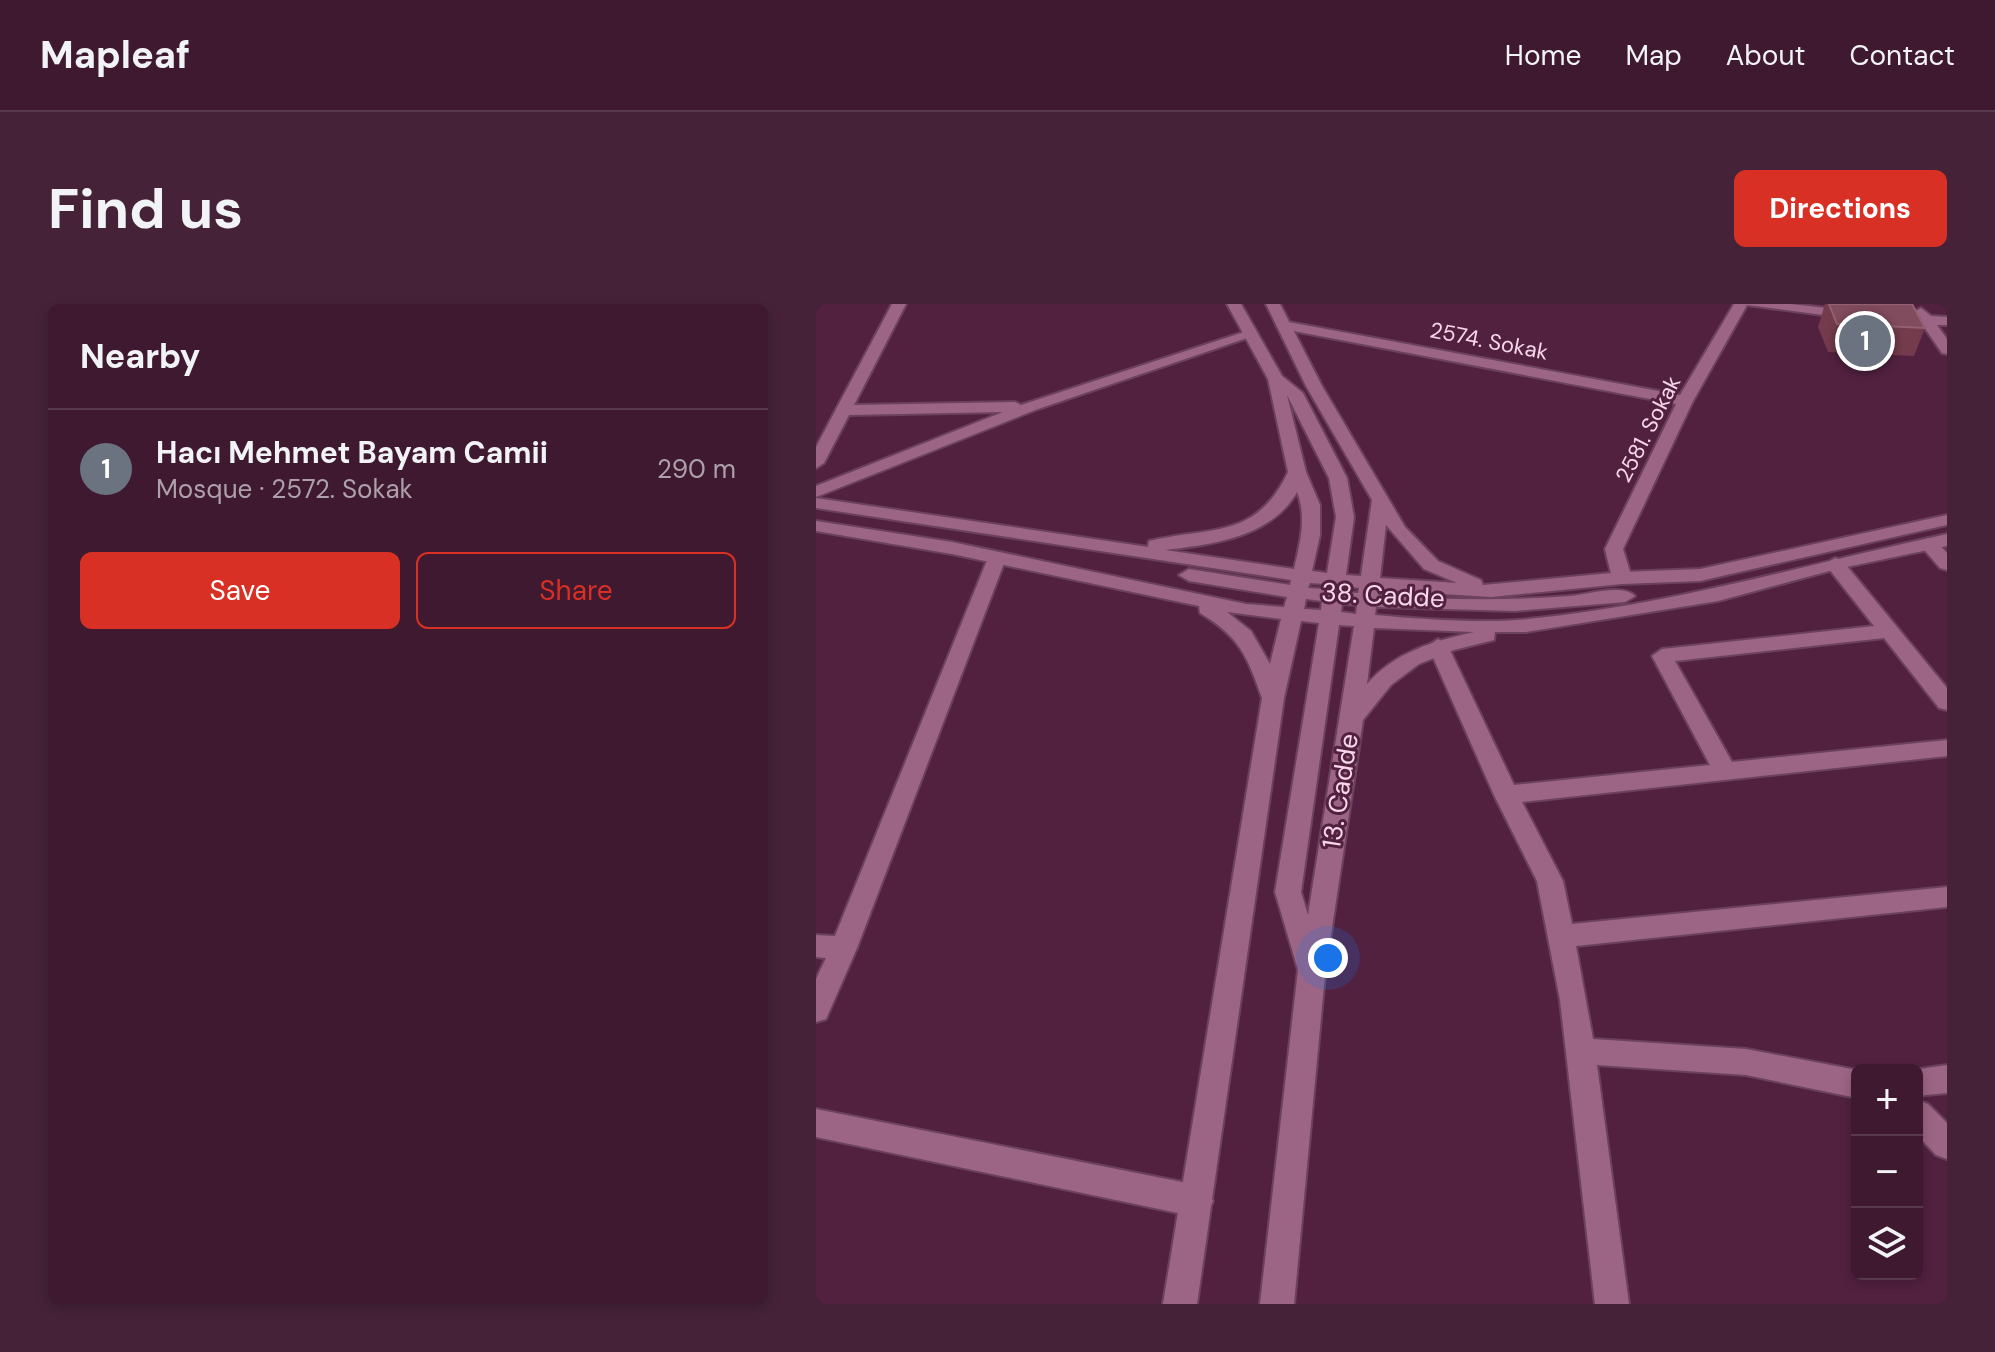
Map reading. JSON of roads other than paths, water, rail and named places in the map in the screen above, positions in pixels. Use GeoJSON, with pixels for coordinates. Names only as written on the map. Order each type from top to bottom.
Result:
{"type":"FeatureCollection","features":[{"type":"Feature","properties":{"kind":"street"},"geometry":{"type":"LineString","coordinates":[[816,463],[899,304]]}},
{"type":"Feature","properties":{"kind":"street"},"geometry":{"type":"LineString","coordinates":[[1180,1304],[1273,698],[1311,535],[1311,505],[1297,472],[1276,379],[1234,304]]}},
{"type":"Feature","properties":{"kind":"street","name":"2581. Sokak"},"geometry":{"type":"LineString","coordinates":[[1622,578],[1614,549],[1685,401],[1741,304]]}},
{"type":"Feature","properties":{"kind":"street"},"geometry":{"type":"LineString","coordinates":[[1753,304],[1922,312]]}},
{"type":"Feature","properties":{"kind":"street"},"geometry":{"type":"LineString","coordinates":[[1889,304],[1947,321]]}},
{"type":"Feature","properties":{"kind":"street"},"geometry":{"type":"LineString","coordinates":[[1277,305],[1283,325],[1314,386],[1398,530],[1431,565],[1491,591]]}},
{"type":"Feature","properties":{"kind":"street"},"geometry":{"type":"LineString","coordinates":[[1922,312],[1947,350]]}},
{"type":"Feature","properties":{"kind":"street","name":"2574. Sokak"},"geometry":{"type":"LineString","coordinates":[[1283,325],[1685,401]]}},
{"type":"Feature","properties":{"kind":"street"},"geometry":{"type":"LineString","coordinates":[[816,492],[1032,406],[1249,335]]}},
{"type":"Feature","properties":{"kind":"street"},"geometry":{"type":"LineString","coordinates":[[1276,379],[1295,393],[1338,478],[1345,517],[1288,892],[1311,975]]}},
{"type":"Feature","properties":{"kind":"street"},"geometry":{"type":"LineString","coordinates":[[842,410],[1032,406]]}},
{"type":"Feature","properties":{"kind":"street"},"geometry":{"type":"LineString","coordinates":[[1116,548],[1194,541],[1254,523],[1281,504],[1297,472]]}},
{"type":"Feature","properties":{"kind":"street","name":"13. Cadde"},"geometry":{"type":"LineString","coordinates":[[1277,1304],[1311,975],[1351,727],[1380,501]]}},
{"type":"Feature","properties":{"kind":"street","name":"38. Cadde"},"geometry":{"type":"LineString","coordinates":[[816,503],[1116,548],[1298,596],[1365,602],[1622,578],[1700,575],[1947,520]]}},
{"type":"Feature","properties":{"kind":"street","name":"38. Cadde"},"geometry":{"type":"LineString","coordinates":[[816,526],[952,548],[1187,599],[1298,596],[1365,602],[1526,626],[1718,595],[1835,564],[1938,542]]}},
{"type":"Feature","properties":{"kind":"street"},"geometry":{"type":"LineString","coordinates":[[1938,542],[1947,564]]}},
{"type":"Feature","properties":{"kind":"street"},"geometry":{"type":"LineString","coordinates":[[952,548],[1004,546],[1298,596]]}},
{"type":"Feature","properties":{"kind":"street"},"geometry":{"type":"LineString","coordinates":[[816,1010],[844,948],[997,558]]}},
{"type":"Feature","properties":{"kind":"street"},"geometry":{"type":"LineString","coordinates":[[1835,564],[1947,703]]}},
{"type":"Feature","properties":{"kind":"street"},"geometry":{"type":"LineString","coordinates":[[1365,602],[1456,606],[1577,602],[1654,592],[1700,575]]}},
{"type":"Feature","properties":{"kind":"street"},"geometry":{"type":"LineString","coordinates":[[1187,599],[1230,622],[1250,640],[1273,698]]}},
{"type":"Feature","properties":{"kind":"street"},"geometry":{"type":"LineString","coordinates":[[1351,727],[1373,688],[1406,661],[1438,646],[1526,626]]}},
{"type":"Feature","properties":{"kind":"street"},"geometry":{"type":"LineString","coordinates":[[1726,772],[1662,656],[1889,631]]}},
{"type":"Feature","properties":{"kind":"street"},"geometry":{"type":"LineString","coordinates":[[1438,646],[1506,795],[1550,881],[1563,936],[1581,1051],[1612,1304]]}},
{"type":"Feature","properties":{"kind":"street"},"geometry":{"type":"LineString","coordinates":[[1506,795],[1947,748]]}},
{"type":"Feature","properties":{"kind":"street"},"geometry":{"type":"LineString","coordinates":[[1563,936],[1947,897]]}},
{"type":"Feature","properties":{"kind":"street"},"geometry":{"type":"LineString","coordinates":[[816,946],[844,948]]}},
{"type":"Feature","properties":{"kind":"street"},"geometry":{"type":"LineString","coordinates":[[1581,1051],[1746,1062],[1851,1083]]}},
{"type":"Feature","properties":{"kind":"street"},"geometry":{"type":"LineString","coordinates":[[1923,1081],[1947,1079]]}},
{"type":"Feature","properties":{"kind":"street"},"geometry":{"type":"LineString","coordinates":[[1923,1120],[1947,1144]]}},
{"type":"Feature","properties":{"kind":"street"},"geometry":{"type":"LineString","coordinates":[[816,1123],[1197,1201]]}},
{"type":"Feature","properties":{"kind":"place","name":"Hacı Mehmet Bayam Camii"},"geometry":{"type":"Point","coordinates":[1865,341]}}]}
